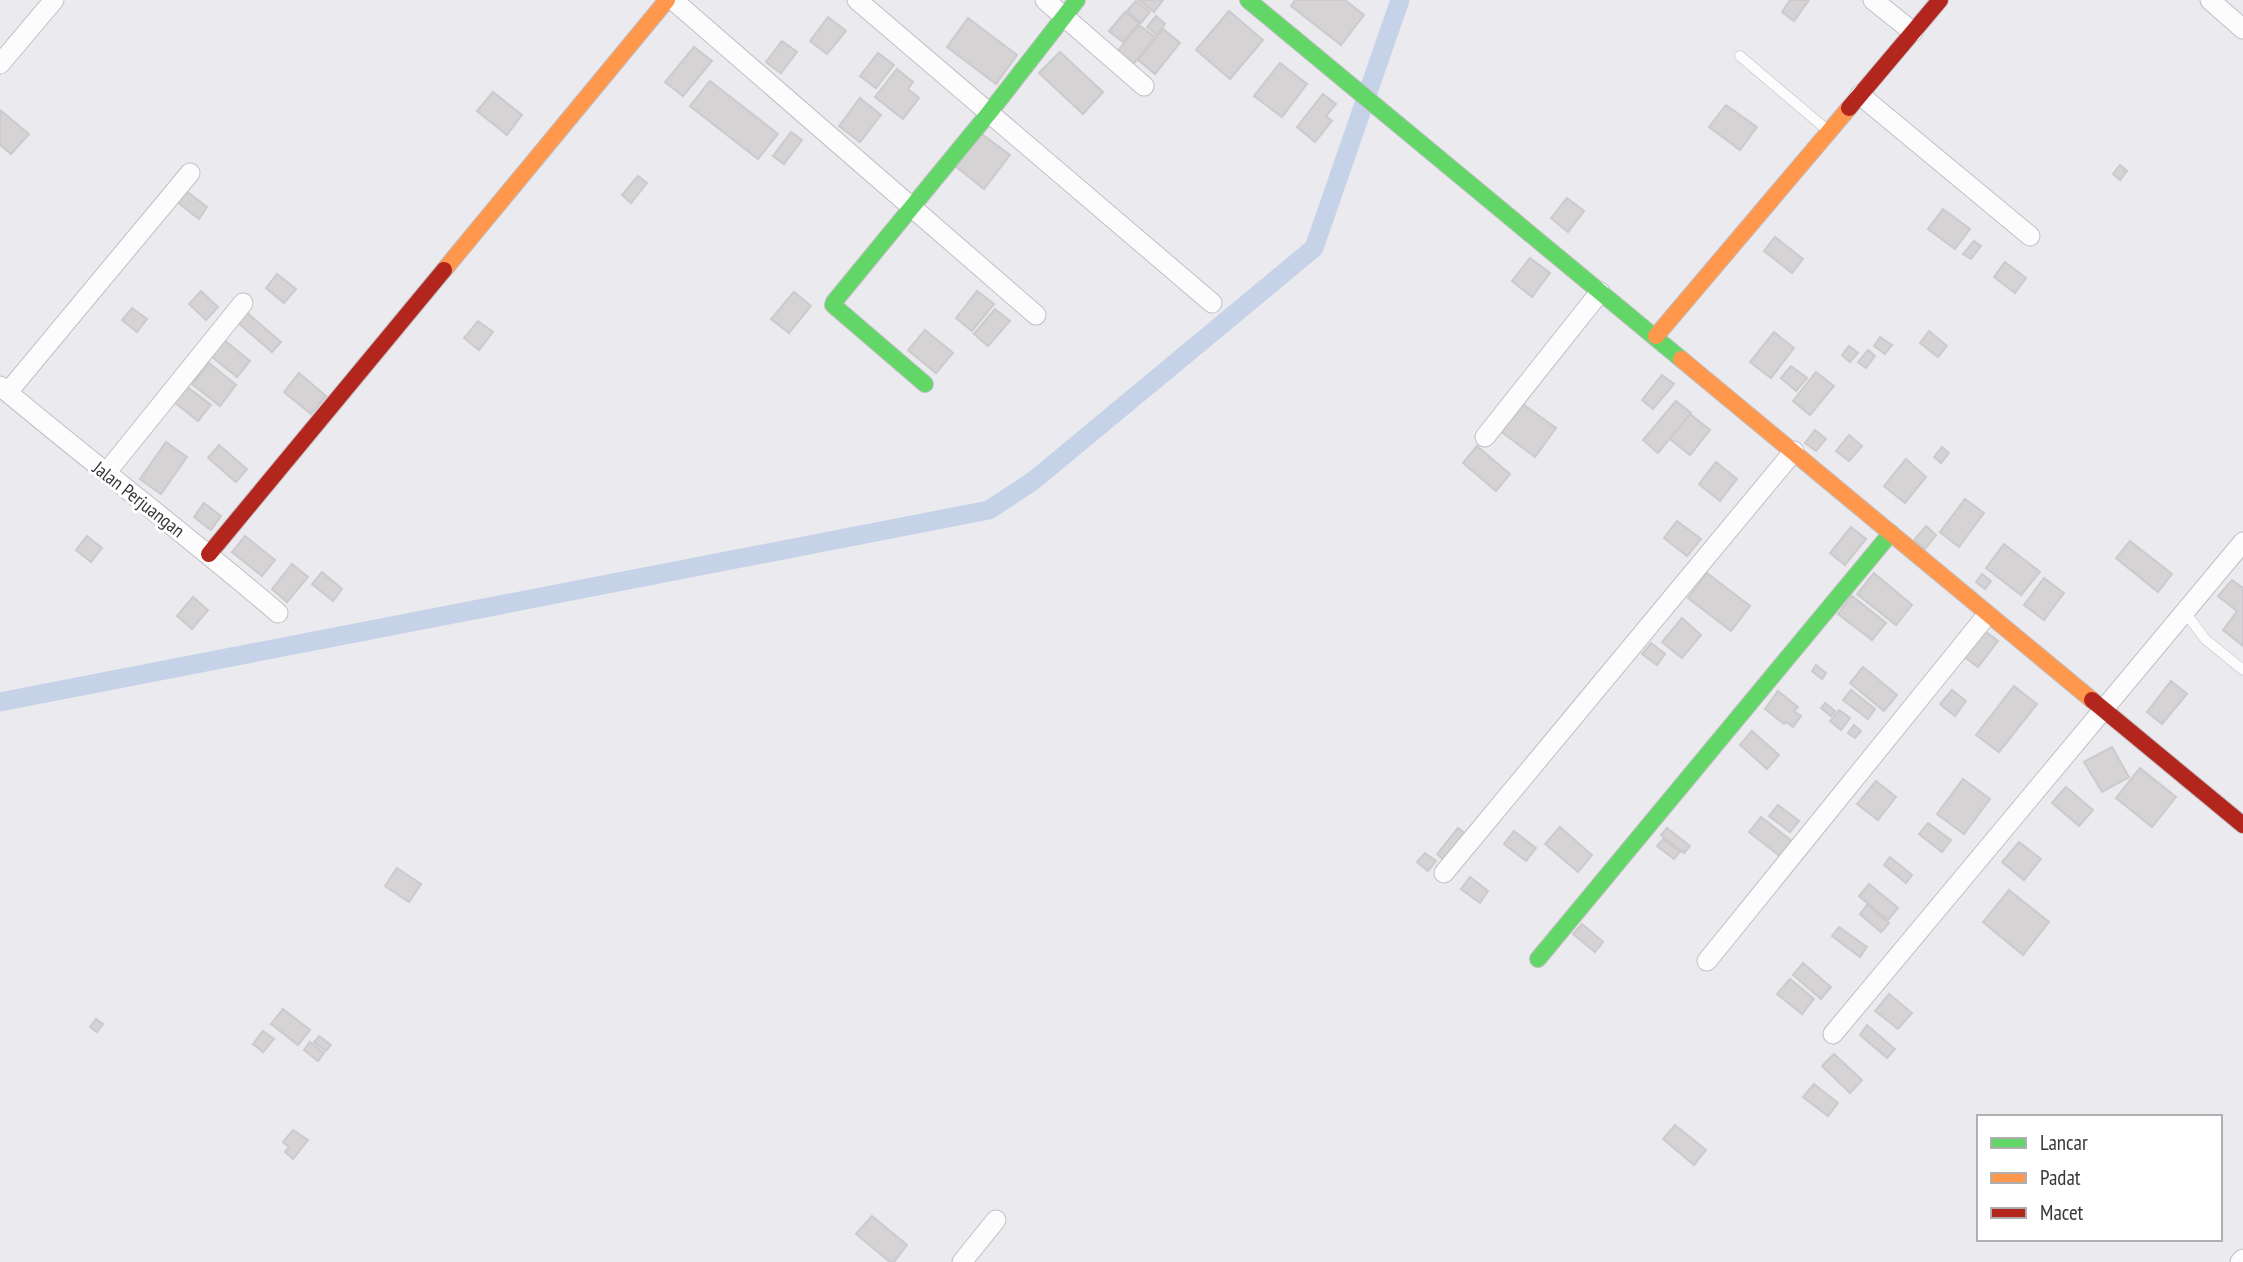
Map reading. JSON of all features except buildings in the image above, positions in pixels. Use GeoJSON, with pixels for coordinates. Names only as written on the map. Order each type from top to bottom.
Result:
{"type":"FeatureCollection","features":[{"type":"Feature","properties":{"kind":"street"},"geometry":{"type":"LineString","coordinates":[[0,64],[54,0]]}},
{"type":"Feature","properties":{"kind":"street"},"geometry":{"type":"LineString","coordinates":[[209,554],[667,0]]}},
{"type":"Feature","properties":{"kind":"street"},"geometry":{"type":"LineString","coordinates":[[673,0],[1036,315]]}},
{"type":"Feature","properties":{"kind":"street"},"geometry":{"type":"LineString","coordinates":[[857,0],[1212,303]]}},
{"type":"Feature","properties":{"kind":"street"},"geometry":{"type":"LineString","coordinates":[[1045,0],[1144,86]]}},
{"type":"Feature","properties":{"kind":"street"},"geometry":{"type":"LineString","coordinates":[[925,384],[833,306],[850,280],[913,208],[1077,0]]}},
{"type":"Feature","properties":{"kind":"street"},"geometry":{"type":"LineString","coordinates":[[1248,0],[2243,825]]}},
{"type":"Feature","properties":{"kind":"street"},"geometry":{"type":"LineString","coordinates":[[1873,0],[1913,32]]}},
{"type":"Feature","properties":{"kind":"street"},"geometry":{"type":"LineString","coordinates":[[1656,337],[1940,0]]}},
{"type":"Feature","properties":{"kind":"street"},"geometry":{"type":"LineString","coordinates":[[2210,0],[2243,29]]}},
{"type":"Feature","properties":{"kind":"street"},"geometry":{"type":"LineString","coordinates":[[1860,95],[2030,236]]}},
{"type":"Feature","properties":{"kind":"street"},"geometry":{"type":"LineString","coordinates":[[4,389],[190,173]]}},
{"type":"Feature","properties":{"kind":"street"},"geometry":{"type":"LineString","coordinates":[[1485,437],[1600,292]]}},
{"type":"Feature","properties":{"kind":"street"},"geometry":{"type":"LineString","coordinates":[[106,473],[243,303]]}},
{"type":"Feature","properties":{"kind":"street","name":"Jalan Perjuangan"},"geometry":{"type":"LineString","coordinates":[[4,389],[278,613]]}},
{"type":"Feature","properties":{"kind":"street"},"geometry":{"type":"LineString","coordinates":[[1444,873],[1794,451]]}},
{"type":"Feature","properties":{"kind":"street"},"geometry":{"type":"LineString","coordinates":[[1538,959],[1891,533]]}},
{"type":"Feature","properties":{"kind":"street"},"geometry":{"type":"LineString","coordinates":[[1833,1034],[2243,542]]}},
{"type":"Feature","properties":{"kind":"street"},"geometry":{"type":"LineString","coordinates":[[1707,961],[1987,615]]}},
{"type":"Feature","properties":{"kind":"street"},"geometry":{"type":"LineString","coordinates":[[962,1262],[996,1220]]}},
{"type":"Feature","properties":{"kind":"lane"},"geometry":{"type":"LineString","coordinates":[[1740,56],[1829,132]]}},
{"type":"Feature","properties":{"kind":"lane"},"geometry":{"type":"LineString","coordinates":[[2185,612],[2205,639],[2243,670]]}},
{"type":"Feature","properties":{"kind":"waterway"},"geometry":{"type":"LineString","coordinates":[[0,702],[989,510],[1033,481],[1314,248],[1400,0]]}},
{"type":"Feature","properties":{"kind":"traffic: fast"},"geometry":{"type":"LineString","coordinates":[[925,384],[833,305],[834,302],[989,113],[1077,0]]}},
{"type":"Feature","properties":{"kind":"traffic: fast"},"geometry":{"type":"LineString","coordinates":[[1248,0],[1681,359]]}},
{"type":"Feature","properties":{"kind":"traffic: fast"},"geometry":{"type":"LineString","coordinates":[[1538,959],[1891,533]]}},
{"type":"Feature","properties":{"kind":"traffic: slow"},"geometry":{"type":"LineString","coordinates":[[444,270],[667,0]]}},
{"type":"Feature","properties":{"kind":"traffic: slow"},"geometry":{"type":"LineString","coordinates":[[1656,336],[1849,108]]}},
{"type":"Feature","properties":{"kind":"traffic: slow"},"geometry":{"type":"LineString","coordinates":[[1681,359],[2092,700]]}},
{"type":"Feature","properties":{"kind":"traffic: jam"},"geometry":{"type":"LineString","coordinates":[[1849,108],[1940,0]]}},
{"type":"Feature","properties":{"kind":"traffic: jam"},"geometry":{"type":"LineString","coordinates":[[209,554],[444,270]]}},
{"type":"Feature","properties":{"kind":"traffic: jam"},"geometry":{"type":"LineString","coordinates":[[2092,700],[2243,825]]}}]}
